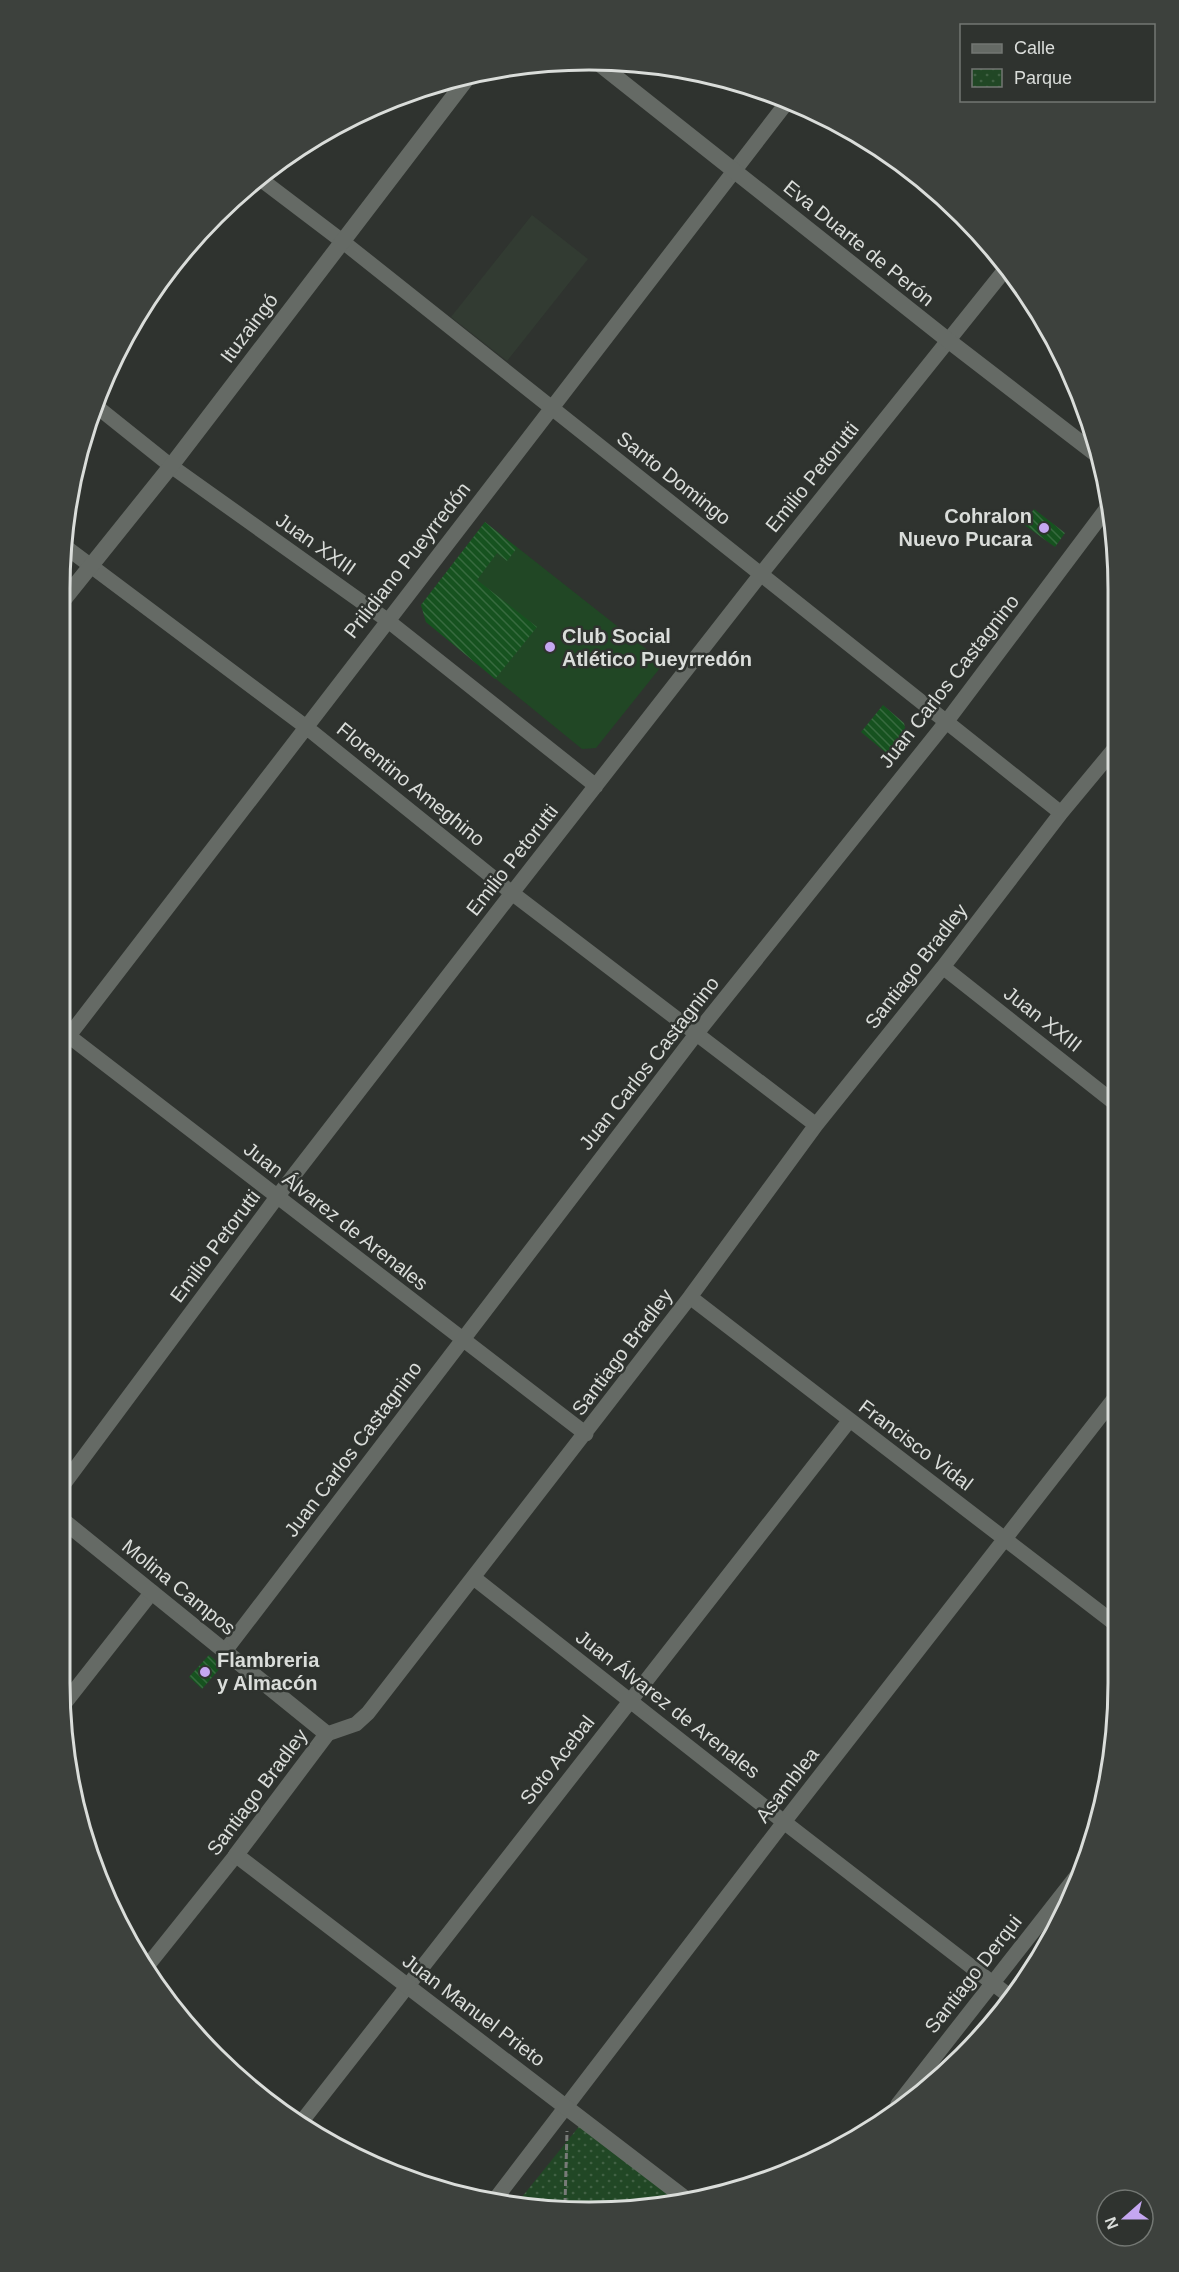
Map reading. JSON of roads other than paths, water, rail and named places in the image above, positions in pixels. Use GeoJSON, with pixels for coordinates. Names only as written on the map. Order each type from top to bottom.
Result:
{"type":"FeatureCollection","features":[{"type":"Feature","properties":{"kind":"street","name":"Eva Duarte de Perón"},"geometry":{"type":"LineString","coordinates":[[609,71],[948,342],[1089,449]]}},
{"type":"Feature","properties":{"kind":"street","name":"Ituzaingó"},"geometry":{"type":"LineString","coordinates":[[70,592],[171,466],[461,87]]}},
{"type":"Feature","properties":{"kind":"street","name":"Prilidiano Pueyrredón"},"geometry":{"type":"LineString","coordinates":[[70,1029],[553,408],[783,108]]}},
{"type":"Feature","properties":{"kind":"street","name":"Santo Domingo"},"geometry":{"type":"LineString","coordinates":[[267,184],[342,240],[1061,813]]}},
{"type":"Feature","properties":{"kind":"street","name":"Emilio Petorutti"},"geometry":{"type":"LineString","coordinates":[[70,1476],[277,1197],[512,893],[761,574],[1001,274]]}},
{"type":"Feature","properties":{"kind":"street","name":"Juan XXIII"},"geometry":{"type":"LineString","coordinates":[[102,411],[171,466],[387,620],[596,786]]}},
{"type":"Feature","properties":{"kind":"street","name":"Juan Carlos Castagnino"},"geometry":{"type":"LineString","coordinates":[[225,1651],[697,1033],[946,721],[1103,514]]}},
{"type":"Feature","properties":{"kind":"street","name":"Florentino Ameghino"},"geometry":{"type":"LineString","coordinates":[[72,552],[306,727],[512,893],[816,1125]]}},
{"type":"Feature","properties":{"kind":"street","name":"Santiago Bradley"},"geometry":{"type":"LineString","coordinates":[[152,1961],[236,1855],[327,1734],[356,1724],[368,1713],[690,1298],[816,1125],[1108,756]]}},
{"type":"Feature","properties":{"kind":"street","name":"Juan XXIII"},"geometry":{"type":"LineString","coordinates":[[943,967],[1108,1098]]}},
{"type":"Feature","properties":{"kind":"street","name":"Juan Álvarez de Arenales"},"geometry":{"type":"LineString","coordinates":[[70,1043],[277,1197],[586,1434]]}},
{"type":"Feature","properties":{"kind":"street","name":"Francisco Vidal"},"geometry":{"type":"LineString","coordinates":[[690,1298],[1108,1618]]}},
{"type":"Feature","properties":{"kind":"street","name":"Asamblea"},"geometry":{"type":"LineString","coordinates":[[500,2194],[784,1822],[1108,1406]]}},
{"type":"Feature","properties":{"kind":"street","name":"Soto Acebal"},"geometry":{"type":"LineString","coordinates":[[305,2117],[849,1421]]}},
{"type":"Feature","properties":{"kind":"street","name":"Molina Campos"},"geometry":{"type":"LineString","coordinates":[[70,1526],[327,1734]]}},
{"type":"Feature","properties":{"kind":"street","name":"Juan Álvarez de Arenales"},"geometry":{"type":"LineString","coordinates":[[474,1578],[1005,1993]]}},
{"type":"Feature","properties":{"kind":"street"},"geometry":{"type":"LineString","coordinates":[[71,1695],[152,1592]]}},
{"type":"Feature","properties":{"kind":"street","name":"Juan Manuel Prieto"},"geometry":{"type":"LineString","coordinates":[[236,1855],[679,2194]]}},
{"type":"Feature","properties":{"kind":"street","name":"Santiago Derqui"},"geometry":{"type":"LineString","coordinates":[[907,2092],[1064,1892]]}},
{"type":"Feature","properties":{"kind":"place","name":"Cohralon Nuevo Pucara"},"geometry":{"type":"Point","coordinates":[1044,528]}},
{"type":"Feature","properties":{"kind":"place","name":"Club Social Atlético Pueyrredón"},"geometry":{"type":"Point","coordinates":[550,647]}},
{"type":"Feature","properties":{"kind":"place","name":"Flambreria y Almacón"},"geometry":{"type":"Point","coordinates":[205,1672]}}]}
